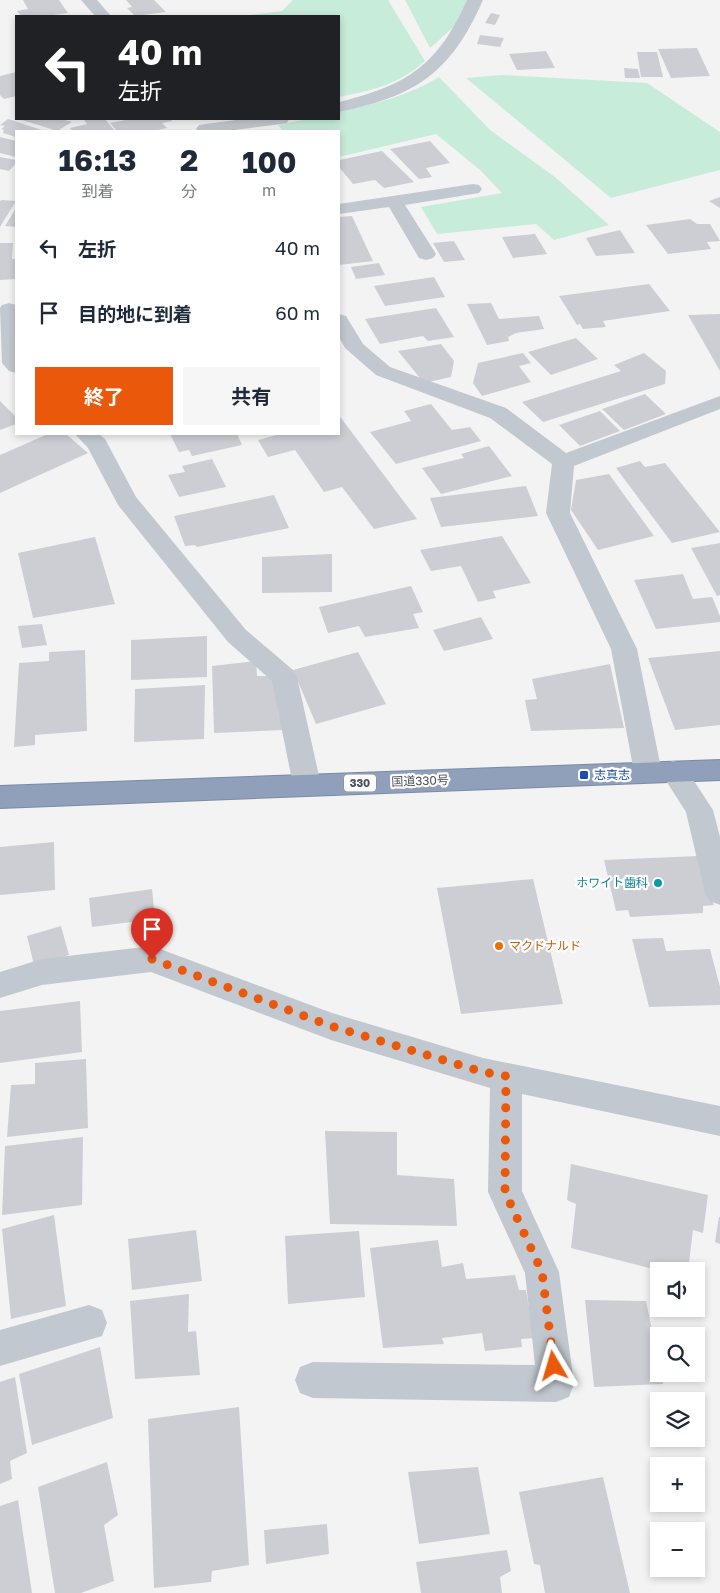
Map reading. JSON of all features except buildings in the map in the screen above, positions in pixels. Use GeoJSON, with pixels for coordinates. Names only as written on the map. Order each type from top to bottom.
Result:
{"type":"FeatureCollection","features":[{"type":"Feature","properties":{"kind":"highway","name":"国道330号"},"geometry":{"type":"LineString","coordinates":[[0,797],[720,770]]}},
{"type":"Feature","properties":{"kind":"street"},"geometry":{"type":"LineString","coordinates":[[89,0],[102,15]]}},
{"type":"Feature","properties":{"kind":"street"},"geometry":{"type":"LineString","coordinates":[[340,107],[369,100],[420,78],[436,64],[465,27],[475,0]]}},
{"type":"Feature","properties":{"kind":"street"},"geometry":{"type":"LineString","coordinates":[[202,126],[270,120]]}},
{"type":"Feature","properties":{"kind":"street"},"geometry":{"type":"LineString","coordinates":[[340,210],[472,189]]}},
{"type":"Feature","properties":{"kind":"street"},"geometry":{"type":"LineString","coordinates":[[394,201],[426,254]]}},
{"type":"Feature","properties":{"kind":"street"},"geometry":{"type":"LineString","coordinates":[[9,309],[12,363],[15,366]]}},
{"type":"Feature","properties":{"kind":"street"},"geometry":{"type":"LineString","coordinates":[[340,322],[355,348],[383,371],[498,413],[562,462]]}},
{"type":"Feature","properties":{"kind":"street"},"geometry":{"type":"LineString","coordinates":[[562,462],[720,402]]}},
{"type":"Feature","properties":{"kind":"street"},"geometry":{"type":"LineString","coordinates":[[87,435],[97,444],[126,500],[238,636],[284,677],[308,786]]}},
{"type":"Feature","properties":{"kind":"street"},"geometry":{"type":"LineString","coordinates":[[562,462],[558,513],[624,649],[660,772],[698,810],[720,893]]}},
{"type":"Feature","properties":{"kind":"street"},"geometry":{"type":"LineString","coordinates":[[0,985],[42,972],[152,959],[331,1026],[483,1072],[720,1121]]}},
{"type":"Feature","properties":{"kind":"street"},"geometry":{"type":"LineString","coordinates":[[313,1380],[556,1384],[542,1272],[505,1192],[506,1076]]}},
{"type":"Feature","properties":{"kind":"street"},"geometry":{"type":"LineString","coordinates":[[0,1348],[89,1323]]}},
{"type":"Feature","properties":{"kind":"green space"},"geometry":{"type":"Polygon","coordinates":[[[293,0],[388,0],[425,61],[395,81],[374,89],[340,97],[340,15],[250,15],[282,11],[293,0]]]}},
{"type":"Feature","properties":{"kind":"green space"},"geometry":{"type":"Polygon","coordinates":[[[405,0],[468,0],[457,24],[430,48],[405,0]]]}},
{"type":"Feature","properties":{"kind":"green space"},"geometry":{"type":"Polygon","coordinates":[[[502,75],[647,83],[720,132],[720,170],[611,198],[466,78],[502,75]]]}},
{"type":"Feature","properties":{"kind":"green space"},"geometry":{"type":"Polygon","coordinates":[[[439,77],[490,130],[555,177],[609,225],[554,240],[536,224],[437,234],[421,207],[502,193],[480,170],[436,134],[340,157],[340,130],[282,130],[278,125],[303,120],[340,120],[340,112],[378,102],[427,84],[439,77]]]}},
{"type":"Feature","properties":{"kind":"place","name":"志真志"},"geometry":{"type":"Point","coordinates":[584,775]}},
{"type":"Feature","properties":{"kind":"place","name":"ホワイト歯科"},"geometry":{"type":"Point","coordinates":[658,883]}},
{"type":"Feature","properties":{"kind":"place","name":"マクドナルド"},"geometry":{"type":"Point","coordinates":[499,946]}},
{"type":"Feature","properties":{"kind":"route"},"geometry":{"type":"LineString","coordinates":[[152,959],[331,1026],[483,1072],[506,1076],[505,1192],[542,1272],[554,1366]]}}]}
